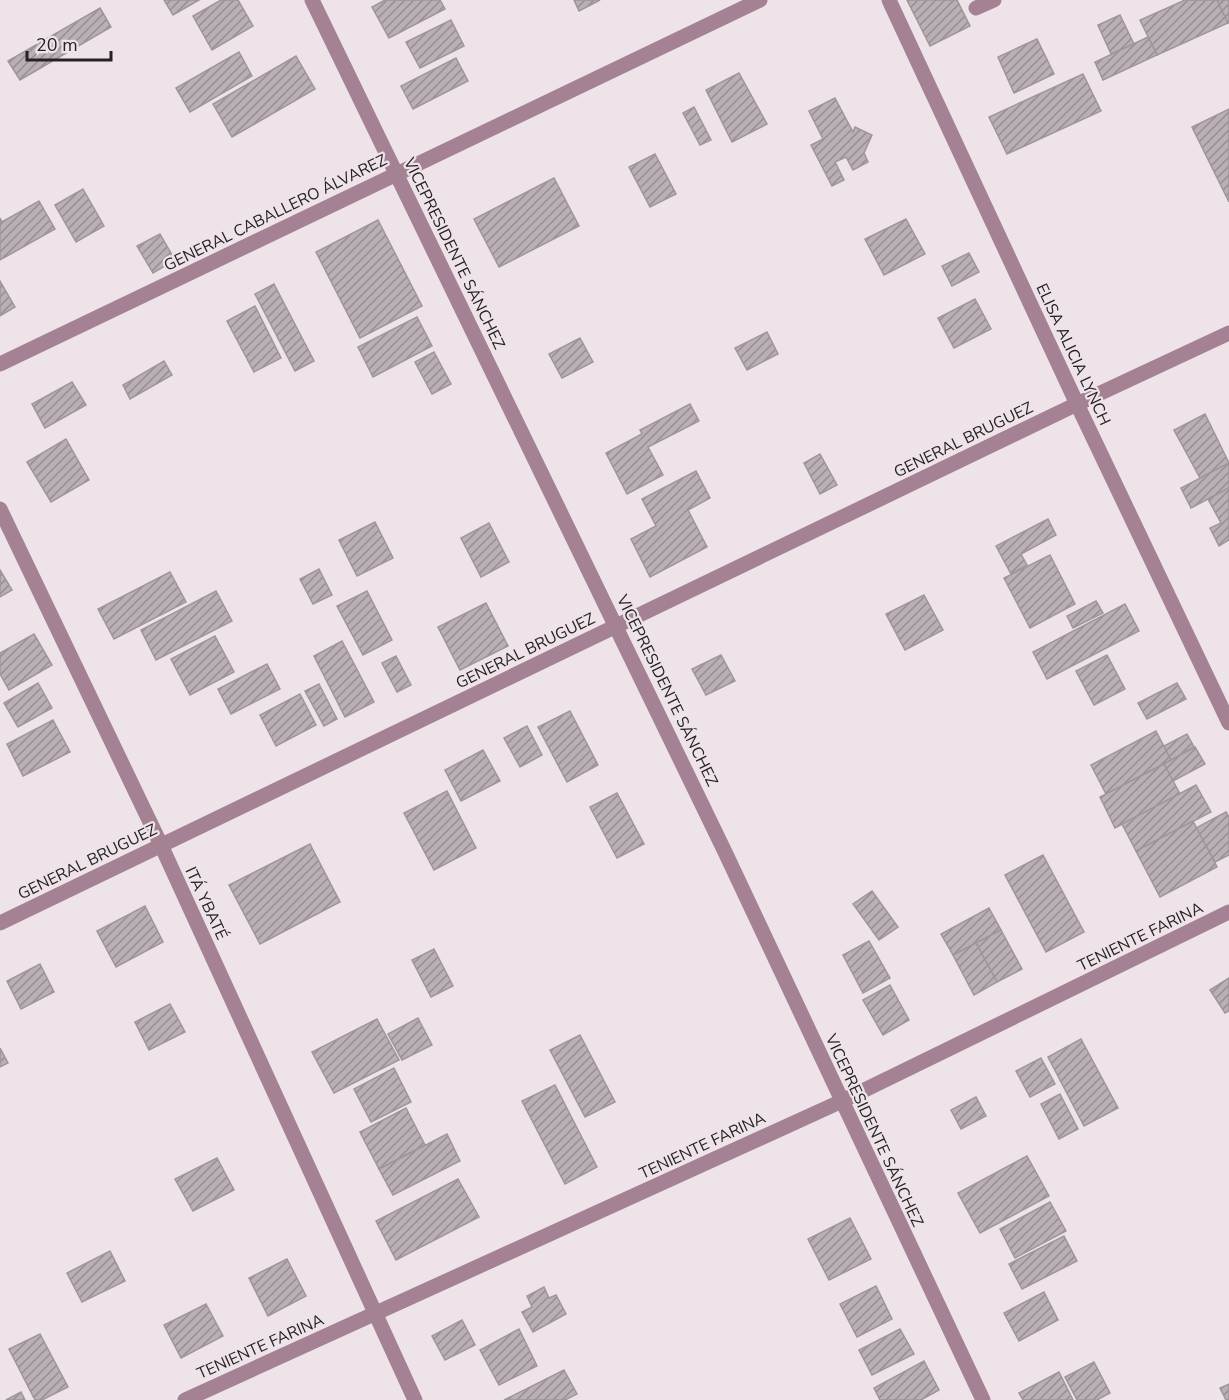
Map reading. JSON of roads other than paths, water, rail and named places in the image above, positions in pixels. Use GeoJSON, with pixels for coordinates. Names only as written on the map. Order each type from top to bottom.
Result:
{"type":"FeatureCollection","features":[{"type":"Feature","properties":{"kind":"street","name":"VICEPRESIDENTE SÁNCHEZ"},"geometry":{"type":"LineString","coordinates":[[312,0],[720,841],[983,1400]]}},
{"type":"Feature","properties":{"kind":"street","name":"GENERAL CABALLERO ÁLVAREZ"},"geometry":{"type":"LineString","coordinates":[[0,364],[760,0]]}},
{"type":"Feature","properties":{"kind":"street","name":"ELISA ALICIA LYNCH"},"geometry":{"type":"LineString","coordinates":[[889,0],[1229,723]]}},
{"type":"Feature","properties":{"kind":"street"},"geometry":{"type":"LineString","coordinates":[[976,8],[994,0]]}},
{"type":"Feature","properties":{"kind":"street","name":"GENERAL BRUGUEZ"},"geometry":{"type":"LineString","coordinates":[[0,923],[1229,333]]}},
{"type":"Feature","properties":{"kind":"street","name":"ITÁ YBATÉ"},"geometry":{"type":"LineString","coordinates":[[0,509],[161,845],[415,1400]]}},
{"type":"Feature","properties":{"kind":"street","name":"TENIENTE FARINA"},"geometry":{"type":"LineString","coordinates":[[185,1400],[842,1101],[1229,912]]}}]}
